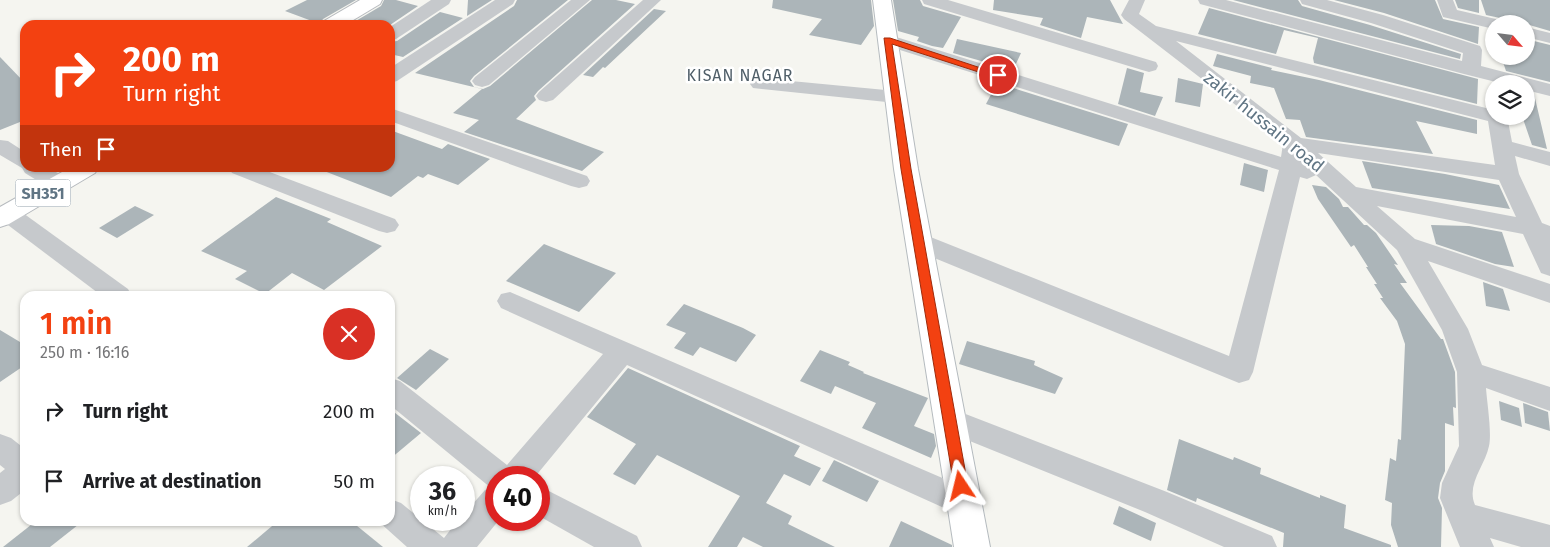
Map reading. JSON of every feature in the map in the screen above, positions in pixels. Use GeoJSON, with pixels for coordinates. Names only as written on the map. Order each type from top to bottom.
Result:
{"type":"FeatureCollection","features":[{"type":"Feature","properties":{"kind":"street"},"geometry":{"type":"LineString","coordinates":[[339,20],[371,0]]}},
{"type":"Feature","properties":{"kind":"street"},"geometry":{"type":"LineString","coordinates":[[395,32],[443,0]]}},
{"type":"Feature","properties":{"kind":"street"},"geometry":{"type":"LineString","coordinates":[[395,74],[507,0]]}},
{"type":"Feature","properties":{"kind":"street"},"geometry":{"type":"LineString","coordinates":[[482,81],[582,0]]}},
{"type":"Feature","properties":{"kind":"street"},"geometry":{"type":"LineString","coordinates":[[546,96],[653,0]]}},
{"type":"Feature","properties":{"kind":"street"},"geometry":{"type":"LineString","coordinates":[[882,0],[919,242],[972,547]]}},
{"type":"Feature","properties":{"kind":"street"},"geometry":{"type":"LineString","coordinates":[[930,0],[1149,66]]}},
{"type":"Feature","properties":{"kind":"street","name":"zakir hussain road"},"geometry":{"type":"LineString","coordinates":[[1137,0],[1130,15],[1279,129],[1292,155],[1343,187],[1406,245],[1455,330],[1471,372],[1474,446],[1458,483],[1456,498],[1477,547]]}},
{"type":"Feature","properties":{"kind":"street"},"geometry":{"type":"LineString","coordinates":[[1206,0],[1485,95]]}},
{"type":"Feature","properties":{"kind":"street"},"geometry":{"type":"LineString","coordinates":[[1308,0],[1376,18],[1473,50],[1485,84]]}},
{"type":"Feature","properties":{"kind":"street"},"geometry":{"type":"LineString","coordinates":[[1445,0],[1449,13],[1485,22]]}},
{"type":"Feature","properties":{"kind":"street"},"geometry":{"type":"LineString","coordinates":[[1148,29],[1485,95]]}},
{"type":"Feature","properties":{"kind":"street"},"geometry":{"type":"LineString","coordinates":[[1535,34],[1550,38]]}},
{"type":"Feature","properties":{"kind":"street"},"geometry":{"type":"LineString","coordinates":[[887,40],[1292,155],[1508,174]]}},
{"type":"Feature","properties":{"kind":"street"},"geometry":{"type":"LineString","coordinates":[[760,84],[896,97]]}},
{"type":"Feature","properties":{"kind":"street"},"geometry":{"type":"LineString","coordinates":[[1535,91],[1550,90]]}},
{"type":"Feature","properties":{"kind":"street"},"geometry":{"type":"LineString","coordinates":[[395,116],[579,181]]}},
{"type":"Feature","properties":{"kind":"street"},"geometry":{"type":"LineString","coordinates":[[1498,125],[1504,146],[1508,174],[1541,231],[1550,267]]}},
{"type":"Feature","properties":{"kind":"street"},"geometry":{"type":"LineString","coordinates":[[0,146],[20,159]]}},
{"type":"Feature","properties":{"kind":"street"},"geometry":{"type":"LineString","coordinates":[[1504,146],[1550,159]]}},
{"type":"Feature","properties":{"kind":"street"},"geometry":{"type":"LineString","coordinates":[[919,242],[1239,372],[1292,155]]}},
{"type":"Feature","properties":{"kind":"street"},"geometry":{"type":"LineString","coordinates":[[40,172],[59,184]]}},
{"type":"Feature","properties":{"kind":"street","name":"SH351"},"geometry":{"type":"LineString","coordinates":[[4,216],[79,172]]}},
{"type":"Feature","properties":{"kind":"street"},"geometry":{"type":"LineString","coordinates":[[250,172],[387,225]]}},
{"type":"Feature","properties":{"kind":"street"},"geometry":{"type":"LineString","coordinates":[[1343,187],[1541,231]]}},
{"type":"Feature","properties":{"kind":"street"},"geometry":{"type":"LineString","coordinates":[[4,216],[112,291]]}},
{"type":"Feature","properties":{"kind":"street","name":"zakir hussain road"},"geometry":{"type":"LineString","coordinates":[[1406,245],[1550,294]]}},
{"type":"Feature","properties":{"kind":"street"},"geometry":{"type":"LineString","coordinates":[[510,301],[964,502]]}},
{"type":"Feature","properties":{"kind":"street"},"geometry":{"type":"LineString","coordinates":[[525,466],[622,351]]}},
{"type":"Feature","properties":{"kind":"street"},"geometry":{"type":"LineString","coordinates":[[1471,372],[1550,398]]}},
{"type":"Feature","properties":{"kind":"street"},"geometry":{"type":"LineString","coordinates":[[395,393],[486,466]]}},
{"type":"Feature","properties":{"kind":"street"},"geometry":{"type":"LineString","coordinates":[[950,420],[1156,502],[1260,547]]}},
{"type":"Feature","properties":{"kind":"street"},"geometry":{"type":"LineString","coordinates":[[0,447],[20,464]]}},
{"type":"Feature","properties":{"kind":"street"},"geometry":{"type":"LineString","coordinates":[[0,490],[20,476]]}},
{"type":"Feature","properties":{"kind":"street"},"geometry":{"type":"LineString","coordinates":[[550,506],[625,547]]}},
{"type":"Feature","properties":{"kind":"street"},"geometry":{"type":"LineString","coordinates":[[456,547],[485,513]]}},
{"type":"Feature","properties":{"kind":"street"},"geometry":{"type":"LineString","coordinates":[[1463,516],[1550,540]]}},
{"type":"Feature","properties":{"kind":"street"},"geometry":{"type":"LineString","coordinates":[[395,517],[431,547]]}},
{"type":"Feature","properties":{"kind":"building"},"geometry":{"type":"Polygon","coordinates":[[[307,0],[356,0],[322,20],[309,20],[285,11],[307,0]]]}},
{"type":"Feature","properties":{"kind":"building"},"geometry":{"type":"Polygon","coordinates":[[[384,0],[396,0],[418,6],[395,22],[395,20],[357,20],[381,6],[384,0]]]}},
{"type":"Feature","properties":{"kind":"building"},"geometry":{"type":"Polygon","coordinates":[[[468,0],[492,0],[467,16],[468,0]]]}},
{"type":"Feature","properties":{"kind":"building"},"geometry":{"type":"Polygon","coordinates":[[[517,0],[568,0],[474,76],[470,81],[474,87],[483,89],[490,86],[592,0],[616,0],[635,4],[538,91],[534,96],[536,100],[516,119],[604,152],[582,171],[464,132],[479,120],[453,113],[482,89],[415,73],[514,6],[517,0]]]}},
{"type":"Feature","properties":{"kind":"building"},"geometry":{"type":"Polygon","coordinates":[[[773,0],[871,0],[874,26],[861,45],[809,35],[822,19],[772,8],[773,0]]]}},
{"type":"Feature","properties":{"kind":"building"},"geometry":{"type":"Polygon","coordinates":[[[893,0],[920,0],[923,6],[961,17],[943,48],[932,46],[917,41],[919,37],[898,31],[893,0]]]}},
{"type":"Feature","properties":{"kind":"building"},"geometry":{"type":"Polygon","coordinates":[[[994,0],[1110,0],[1123,24],[1087,17],[1081,38],[1040,25],[1043,18],[993,10],[994,0]]]}},
{"type":"Feature","properties":{"kind":"building"},"geometry":{"type":"Polygon","coordinates":[[[1233,0],[1298,0],[1302,6],[1461,54],[1460,59],[1233,0]]]}},
{"type":"Feature","properties":{"kind":"building"},"geometry":{"type":"Polygon","coordinates":[[[1334,0],[1435,0],[1443,19],[1479,27],[1478,44],[1384,13],[1334,0]]]}},
{"type":"Feature","properties":{"kind":"building"},"geometry":{"type":"Polygon","coordinates":[[[1455,0],[1479,0],[1479,13],[1458,8],[1455,0]]]}},
{"type":"Feature","properties":{"kind":"building"},"geometry":{"type":"Polygon","coordinates":[[[1481,0],[1550,0],[1550,31],[1535,27],[1535,15],[1486,15],[1481,0]]]}},
{"type":"Feature","properties":{"kind":"building"},"geometry":{"type":"Polygon","coordinates":[[[1209,8],[1478,79],[1477,104],[1314,63],[1313,58],[1318,38],[1284,30],[1276,54],[1198,34],[1209,8]]]}},
{"type":"Feature","properties":{"kind":"building"},"geometry":{"type":"Polygon","coordinates":[[[654,9],[666,11],[605,68],[603,67],[593,77],[583,75],[654,9]]]}},
{"type":"Feature","properties":{"kind":"building"},"geometry":{"type":"Polygon","coordinates":[[[440,12],[463,18],[403,57],[395,55],[395,41],[440,12]]]}},
{"type":"Feature","properties":{"kind":"building"},"geometry":{"type":"Polygon","coordinates":[[[957,39],[1021,53],[1013,70],[953,53],[957,39]]]}},
{"type":"Feature","properties":{"kind":"building"},"geometry":{"type":"Polygon","coordinates":[[[1535,41],[1550,45],[1550,82],[1535,78],[1535,75],[1522,75],[1506,71],[1504,65],[1535,65],[1535,41]]]}},
{"type":"Feature","properties":{"kind":"building"},"geometry":{"type":"Polygon","coordinates":[[[1217,54],[1272,68],[1271,70],[1319,80],[1477,120],[1477,134],[1416,121],[1433,154],[1306,137],[1300,120],[1286,119],[1274,88],[1250,83],[1251,76],[1213,66],[1217,54]]]}},
{"type":"Feature","properties":{"kind":"building"},"geometry":{"type":"Polygon","coordinates":[[[0,57],[20,78],[20,122],[0,130],[0,57]]]}},
{"type":"Feature","properties":{"kind":"building"},"geometry":{"type":"Polygon","coordinates":[[[1127,68],[1144,73],[1140,92],[1163,97],[1155,116],[1118,104],[1127,68]]]}},
{"type":"Feature","properties":{"kind":"building"},"geometry":{"type":"Polygon","coordinates":[[[1178,78],[1203,84],[1200,107],[1175,102],[1178,78]]]}},
{"type":"Feature","properties":{"kind":"building"},"geometry":{"type":"Polygon","coordinates":[[[997,83],[1128,124],[1119,146],[986,104],[997,83]]]}},
{"type":"Feature","properties":{"kind":"building"},"geometry":{"type":"Polygon","coordinates":[[[1535,98],[1547,149],[1532,145],[1525,125],[1535,125],[1535,98]]]}},
{"type":"Feature","properties":{"kind":"building"},"geometry":{"type":"Polygon","coordinates":[[[395,132],[442,149],[448,144],[490,159],[458,185],[428,174],[423,178],[418,176],[391,197],[327,172],[395,172],[395,132]]]}},
{"type":"Feature","properties":{"kind":"building"},"geometry":{"type":"Polygon","coordinates":[[[1362,161],[1445,174],[1499,185],[1510,209],[1372,188],[1362,161]]]}},
{"type":"Feature","properties":{"kind":"building"},"geometry":{"type":"Polygon","coordinates":[[[1244,163],[1268,170],[1264,192],[1240,185],[1244,163]]]}},
{"type":"Feature","properties":{"kind":"building"},"geometry":{"type":"Polygon","coordinates":[[[1312,185],[1326,187],[1339,199],[1343,207],[1348,207],[1364,225],[1367,225],[1376,233],[1398,265],[1394,264],[1407,283],[1400,283],[1441,339],[1443,339],[1455,372],[1456,408],[1453,407],[1454,426],[1445,423],[1445,471],[1440,483],[1438,498],[1442,508],[1441,547],[1398,547],[1391,525],[1392,503],[1385,500],[1390,458],[1396,461],[1398,439],[1401,440],[1405,344],[1397,321],[1380,298],[1383,298],[1374,284],[1377,284],[1366,267],[1368,267],[1354,245],[1351,247],[1318,199],[1312,185]]]}},
{"type":"Feature","properties":{"kind":"building"},"geometry":{"type":"Polygon","coordinates":[[[276,197],[331,219],[327,222],[382,246],[324,290],[292,273],[269,291],[259,291],[235,279],[247,271],[201,251],[276,197]]]}},
{"type":"Feature","properties":{"kind":"building"},"geometry":{"type":"Polygon","coordinates":[[[135,206],[154,215],[117,238],[99,228],[135,206]]]}},
{"type":"Feature","properties":{"kind":"building"},"geometry":{"type":"Polygon","coordinates":[[[1431,225],[1469,226],[1502,232],[1514,267],[1495,264],[1436,244],[1431,225]]]}},
{"type":"Feature","properties":{"kind":"building"},"geometry":{"type":"Polygon","coordinates":[[[544,244],[616,273],[579,312],[506,281],[544,244]]]}},
{"type":"Feature","properties":{"kind":"building"},"geometry":{"type":"Polygon","coordinates":[[[1483,282],[1503,289],[1510,311],[1486,306],[1483,282]]]}},
{"type":"Feature","properties":{"kind":"building"},"geometry":{"type":"Polygon","coordinates":[[[684,304],[756,335],[736,362],[700,347],[693,356],[674,348],[686,333],[666,325],[684,304]]]}},
{"type":"Feature","properties":{"kind":"building"},"geometry":{"type":"Polygon","coordinates":[[[0,330],[20,342],[20,368],[0,382],[0,330]]]}},
{"type":"Feature","properties":{"kind":"building"},"geometry":{"type":"Polygon","coordinates":[[[967,341],[1035,361],[1034,365],[1063,378],[1055,394],[959,364],[967,341]]]}},
{"type":"Feature","properties":{"kind":"building"},"geometry":{"type":"Polygon","coordinates":[[[430,349],[449,359],[416,390],[397,378],[430,349]]]}},
{"type":"Feature","properties":{"kind":"building"},"geometry":{"type":"Polygon","coordinates":[[[820,350],[850,362],[848,365],[863,373],[928,398],[914,426],[934,434],[936,446],[931,458],[862,428],[876,403],[835,386],[831,394],[800,381],[820,350]]]}},
{"type":"Feature","properties":{"kind":"building"},"geometry":{"type":"Polygon","coordinates":[[[628,368],[800,446],[794,456],[821,468],[810,486],[784,474],[766,503],[792,516],[788,524],[835,547],[763,547],[743,537],[737,547],[708,547],[740,496],[657,455],[635,485],[613,474],[636,444],[587,417],[628,368]]]}},
{"type":"Feature","properties":{"kind":"building"},"geometry":{"type":"Polygon","coordinates":[[[1499,401],[1519,408],[1522,427],[1501,420],[1499,401]]]}},
{"type":"Feature","properties":{"kind":"building"},"geometry":{"type":"Polygon","coordinates":[[[1523,403],[1548,412],[1550,431],[1525,423],[1523,403]]]}},
{"type":"Feature","properties":{"kind":"building"},"geometry":{"type":"Polygon","coordinates":[[[395,413],[421,433],[395,455],[395,413]]]}},
{"type":"Feature","properties":{"kind":"building"},"geometry":{"type":"Polygon","coordinates":[[[1179,439],[1233,460],[1234,457],[1261,468],[1260,474],[1320,498],[1320,495],[1346,505],[1344,528],[1391,545],[1391,547],[1283,547],[1284,533],[1197,498],[1196,502],[1167,490],[1179,439]]]}},
{"type":"Feature","properties":{"kind":"building"},"geometry":{"type":"Polygon","coordinates":[[[834,460],[879,481],[867,502],[822,481],[834,460]]]}},
{"type":"Feature","properties":{"kind":"building"},"geometry":{"type":"Polygon","coordinates":[[[1119,506],[1156,523],[1151,541],[1113,524],[1119,506]]]}},
{"type":"Feature","properties":{"kind":"building"},"geometry":{"type":"Polygon","coordinates":[[[901,521],[952,545],[952,547],[889,547],[901,521]]]}},
{"type":"Feature","properties":{"kind":"building"},"geometry":{"type":"Polygon","coordinates":[[[30,526],[77,526],[50,547],[3,547],[30,526]]]}},
{"type":"Feature","properties":{"kind":"building"},"geometry":{"type":"Polygon","coordinates":[[[272,526],[357,526],[383,547],[247,547],[272,526]]]}},
{"type":"Feature","properties":{"kind":"district","name":"KISAN NAGAR"},"geometry":{"type":"Point","coordinates":[740,75]}},
{"type":"Feature","properties":{"kind":"route"},"geometry":{"type":"LineString","coordinates":[[961,486],[906,169],[887,40],[998,75]]}}]}
